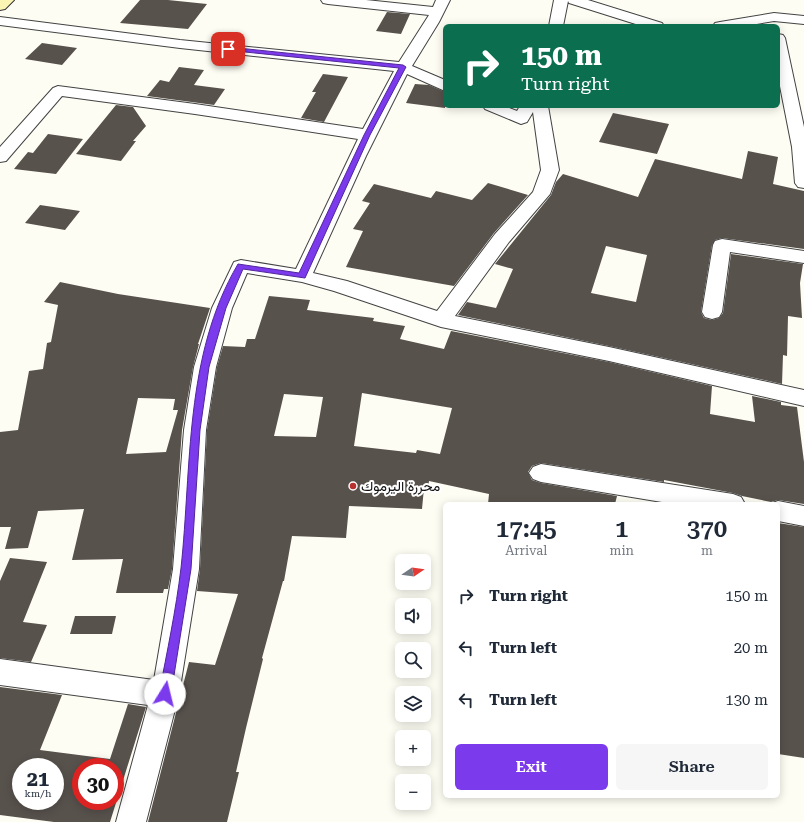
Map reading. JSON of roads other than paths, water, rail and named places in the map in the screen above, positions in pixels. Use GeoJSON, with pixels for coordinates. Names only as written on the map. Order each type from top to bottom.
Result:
{"type":"FeatureCollection","features":[{"type":"Feature","properties":{"kind":"street"},"geometry":{"type":"LineString","coordinates":[[0,6],[7,0]]}},
{"type":"Feature","properties":{"kind":"street"},"geometry":{"type":"LineString","coordinates":[[302,276],[367,135],[403,67],[440,6],[328,0]]}},
{"type":"Feature","properties":{"kind":"street"},"geometry":{"type":"LineString","coordinates":[[556,24],[561,0]]}},
{"type":"Feature","properties":{"kind":"street"},"geometry":{"type":"LineString","coordinates":[[574,0],[651,24]]}},
{"type":"Feature","properties":{"kind":"street"},"geometry":{"type":"LineString","coordinates":[[731,24],[774,16],[804,20]]}},
{"type":"Feature","properties":{"kind":"street"},"geometry":{"type":"LineString","coordinates":[[0,21],[180,44],[403,67],[443,85]]}},
{"type":"Feature","properties":{"kind":"street"},"geometry":{"type":"LineString","coordinates":[[780,47],[801,141],[804,183]]}},
{"type":"Feature","properties":{"kind":"street"},"geometry":{"type":"LineString","coordinates":[[0,158],[58,91],[203,110],[367,135]]}},
{"type":"Feature","properties":{"kind":"street"},"geometry":{"type":"LineString","coordinates":[[496,108],[521,119],[527,108]]}},
{"type":"Feature","properties":{"kind":"street"},"geometry":{"type":"LineString","coordinates":[[441,320],[502,238],[541,194],[550,170],[540,108]]}},
{"type":"Feature","properties":{"kind":"street"},"geometry":{"type":"LineString","coordinates":[[712,312],[722,245],[804,257]]}},
{"type":"Feature","properties":{"kind":"street"},"geometry":{"type":"LineString","coordinates":[[131,822],[165,694],[186,569],[195,430],[205,367],[222,308],[241,266],[302,276],[340,286],[441,320],[609,354],[804,398]]}},
{"type":"Feature","properties":{"kind":"street"},"geometry":{"type":"LineString","coordinates":[[541,473],[721,502]]}},
{"type":"Feature","properties":{"kind":"street"},"geometry":{"type":"LineString","coordinates":[[780,511],[804,516]]}},
{"type":"Feature","properties":{"kind":"street"},"geometry":{"type":"LineString","coordinates":[[0,672],[165,694]]}},
{"type":"Feature","properties":{"kind":"place","name":"محررة اليرموك"},"geometry":{"type":"Point","coordinates":[353,486]}}]}
